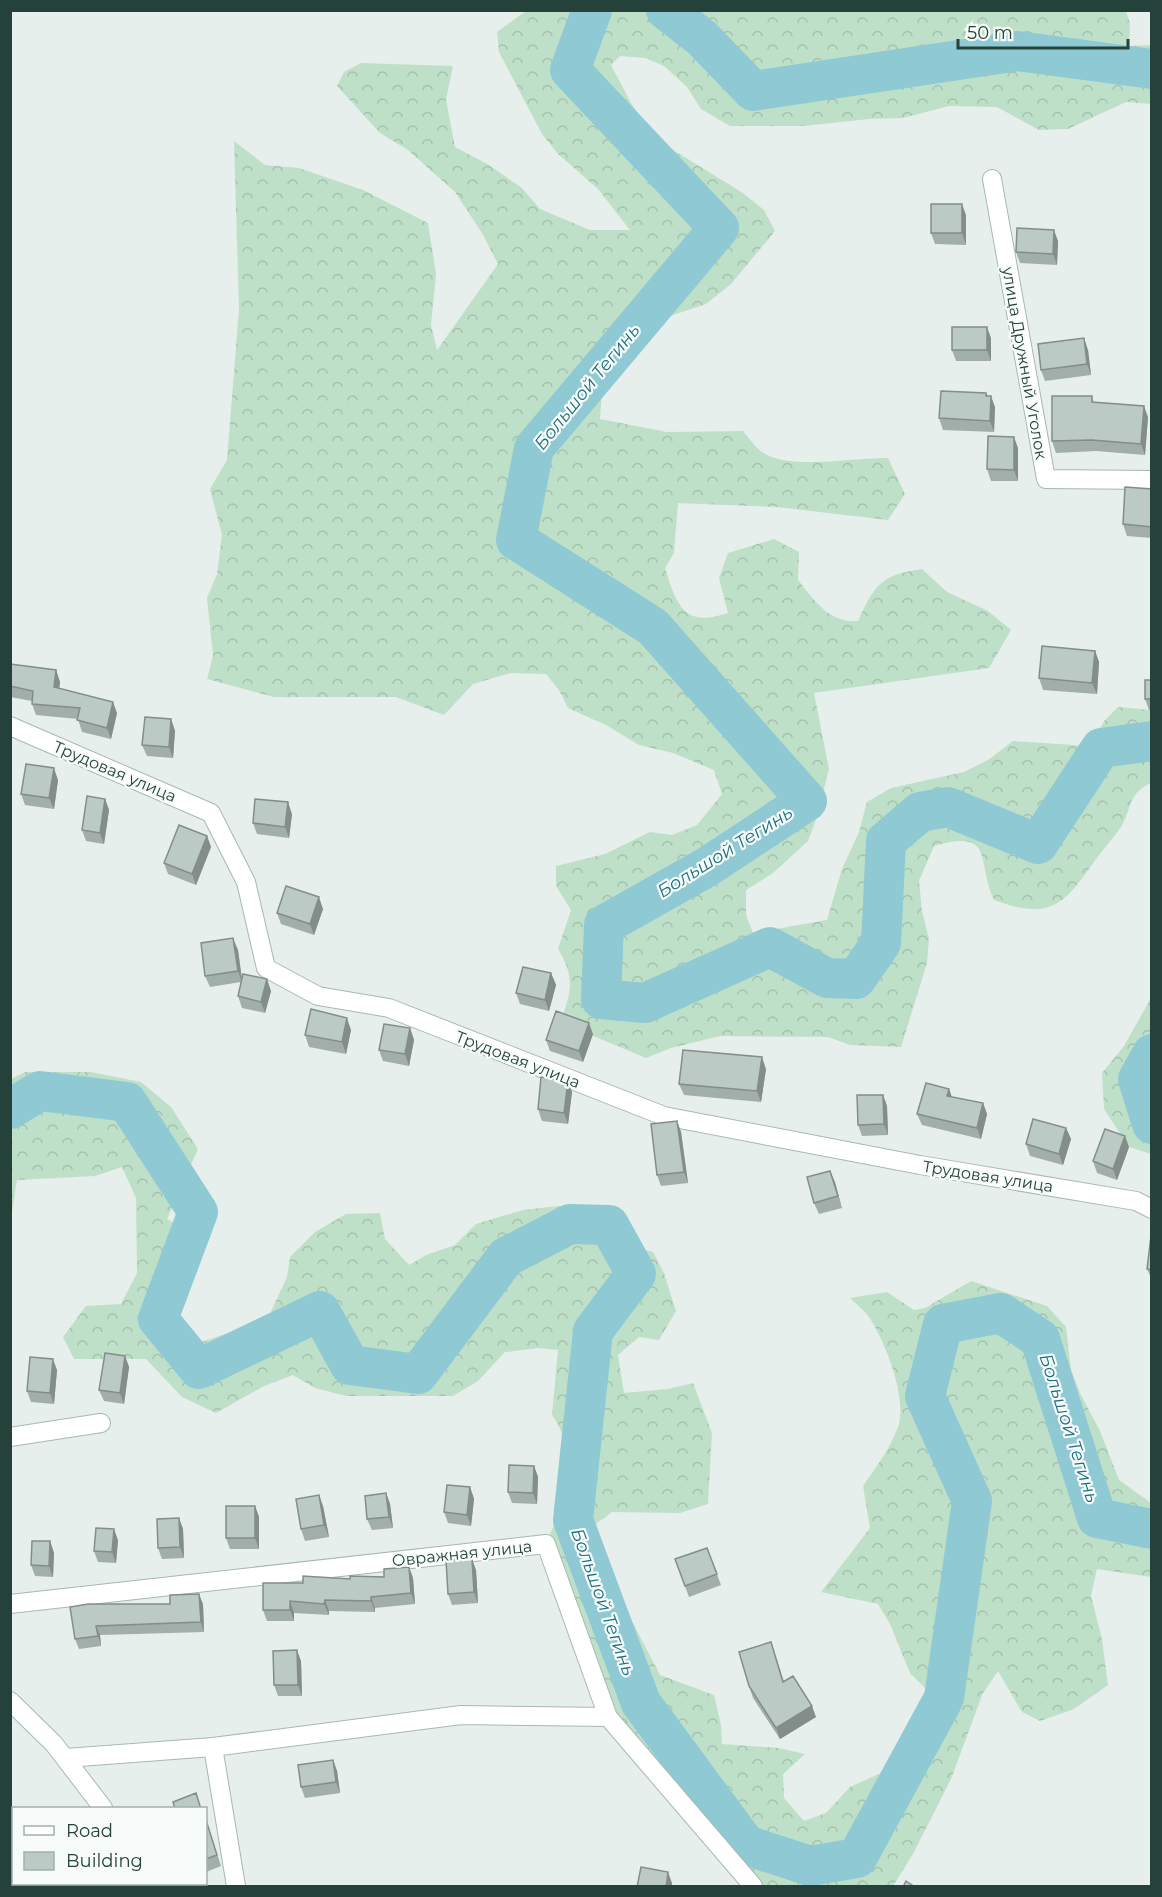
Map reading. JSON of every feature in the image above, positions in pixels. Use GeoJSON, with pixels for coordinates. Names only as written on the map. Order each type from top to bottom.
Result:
{"type":"FeatureCollection","features":[{"type":"Feature","properties":{"kind":"street","name":"улица Дружный Уголок"},"geometry":{"type":"LineString","coordinates":[[992,179],[1046,479],[1152,480]]}},
{"type":"Feature","properties":{"kind":"street","name":"Трудовая улица"},"geometry":{"type":"LineString","coordinates":[[10,726],[211,813],[246,882],[266,968],[318,996],[389,1008],[664,1116],[920,1165],[1136,1201],[1152,1209]]}},
{"type":"Feature","properties":{"kind":"street"},"geometry":{"type":"LineString","coordinates":[[10,1437],[101,1423]]}},
{"type":"Feature","properties":{"kind":"street","name":"Овражная улица"},"geometry":{"type":"LineString","coordinates":[[10,1604],[546,1544],[608,1717],[753,1887]]}},
{"type":"Feature","properties":{"kind":"street"},"geometry":{"type":"LineString","coordinates":[[10,1701],[66,1758],[103,1807]]}},
{"type":"Feature","properties":{"kind":"street"},"geometry":{"type":"LineString","coordinates":[[66,1758],[213,1747],[461,1715],[608,1717]]}},
{"type":"Feature","properties":{"kind":"street"},"geometry":{"type":"LineString","coordinates":[[213,1747],[236,1887]]}},
{"type":"Feature","properties":{"kind":"green space"},"geometry":{"type":"Polygon","coordinates":[[[526,11],[1126,11],[1130,24],[1129,46],[1151,45],[1151,104],[1126,102],[1068,129],[1039,130],[997,107],[949,106],[903,118],[804,126],[730,126],[701,109],[687,87],[664,66],[645,58],[620,56],[611,65],[631,103],[657,140],[743,193],[764,210],[775,231],[731,284],[706,304],[664,318],[644,337],[626,362],[603,377],[600,419],[667,432],[743,431],[762,452],[788,461],[823,462],[888,458],[905,494],[888,520],[777,507],[678,503],[674,553],[665,568],[679,603],[684,610],[701,618],[728,613],[719,578],[728,553],[774,539],[799,552],[798,580],[824,609],[839,618],[858,621],[869,599],[881,584],[897,575],[922,569],[947,592],[988,611],[1011,630],[989,668],[814,693],[829,769],[817,817],[808,841],[773,873],[746,890],[746,915],[753,933],[827,920],[842,869],[859,832],[867,802],[891,788],[964,772],[988,760],[1013,741],[1089,746],[1105,720],[1118,707],[1151,710],[1151,783],[1133,798],[1119,830],[1075,888],[1054,905],[1029,909],[994,900],[980,852],[975,845],[967,842],[954,842],[934,846],[919,881],[922,911],[929,939],[927,963],[901,1047],[850,1045],[828,1037],[720,1036],[671,1048],[646,1058],[560,1022],[570,985],[567,968],[558,949],[571,910],[556,886],[556,866],[605,854],[650,832],[672,835],[697,825],[722,794],[714,770],[673,753],[639,745],[606,725],[568,708],[559,690],[546,674],[511,673],[473,684],[444,715],[396,697],[274,697],[207,679],[213,656],[207,598],[217,574],[222,535],[210,489],[227,460],[239,309],[234,141],[265,165],[299,168],[363,190],[428,223],[436,274],[431,325],[437,350],[498,264],[482,233],[455,192],[408,150],[380,133],[337,86],[344,72],[361,63],[453,66],[446,100],[455,147],[489,165],[522,188],[540,209],[590,230],[630,230],[598,189],[558,154],[542,134],[499,52],[497,32],[526,11]]]}},
{"type":"Feature","properties":{"kind":"green space"},"geometry":{"type":"Polygon","coordinates":[[[1151,998],[1151,1154],[1129,1147],[1104,1109],[1102,1073],[1124,1046],[1151,998]]]}},
{"type":"Feature","properties":{"kind":"green space"},"geometry":{"type":"Polygon","coordinates":[[[25,1072],[91,1072],[141,1082],[171,1107],[198,1149],[167,1219],[203,1240],[176,1323],[198,1343],[267,1320],[287,1277],[290,1257],[315,1232],[346,1214],[380,1213],[385,1239],[409,1265],[426,1255],[455,1245],[476,1224],[523,1210],[558,1206],[594,1211],[603,1238],[653,1252],[664,1273],[676,1311],[659,1340],[639,1337],[618,1355],[624,1393],[668,1389],[693,1383],[712,1433],[708,1504],[680,1513],[612,1512],[593,1526],[598,1556],[660,1675],[714,1695],[721,1725],[722,1744],[779,1748],[805,1754],[783,1774],[784,1798],[804,1821],[826,1813],[850,1787],[892,1768],[921,1725],[927,1690],[910,1673],[890,1624],[878,1604],[821,1592],[870,1528],[863,1486],[891,1443],[900,1415],[897,1386],[882,1340],[869,1317],[850,1298],[887,1292],[914,1310],[925,1308],[971,1281],[1047,1306],[1066,1327],[1071,1370],[1100,1431],[1119,1480],[1151,1503],[1151,1577],[1097,1569],[1091,1596],[1102,1639],[1108,1685],[1074,1709],[1040,1721],[1022,1712],[998,1671],[983,1693],[951,1779],[913,1854],[893,1886],[756,1886],[608,1717],[546,1544],[559,1512],[567,1479],[568,1463],[561,1431],[552,1415],[558,1350],[538,1348],[505,1352],[478,1381],[453,1396],[346,1396],[315,1388],[293,1375],[264,1386],[216,1413],[182,1397],[146,1359],[74,1359],[63,1337],[86,1306],[121,1304],[137,1273],[136,1198],[122,1167],[95,1176],[17,1180],[11,1218],[11,1079],[25,1072]]]}},
{"type":"Feature","properties":{"kind":"building"},"geometry":{"type":"Polygon","coordinates":[[[931,204],[962,204],[962,233],[931,233],[931,204]]]}},
{"type":"Feature","properties":{"kind":"building"},"geometry":{"type":"Polygon","coordinates":[[[1017,228],[1054,230],[1053,254],[1016,252],[1017,228]]]}},
{"type":"Feature","properties":{"kind":"building"},"geometry":{"type":"Polygon","coordinates":[[[952,327],[987,327],[987,350],[952,350],[952,327]]]}},
{"type":"Feature","properties":{"kind":"building"},"geometry":{"type":"Polygon","coordinates":[[[1084,338],[1087,364],[1041,370],[1038,344],[1084,338]]]}},
{"type":"Feature","properties":{"kind":"building"},"geometry":{"type":"Polygon","coordinates":[[[941,391],[986,393],[986,396],[991,396],[990,421],[939,418],[941,391]]]}},
{"type":"Feature","properties":{"kind":"building"},"geometry":{"type":"Polygon","coordinates":[[[1052,396],[1092,396],[1092,402],[1144,406],[1141,444],[1092,440],[1052,441],[1052,396]]]}},
{"type":"Feature","properties":{"kind":"building"},"geometry":{"type":"Polygon","coordinates":[[[988,436],[1014,437],[1014,470],[987,469],[988,436]]]}},
{"type":"Feature","properties":{"kind":"building"},"geometry":{"type":"Polygon","coordinates":[[[1125,487],[1152,489],[1152,527],[1123,524],[1125,487]]]}},
{"type":"Feature","properties":{"kind":"building"},"geometry":{"type":"Polygon","coordinates":[[[1042,646],[1095,651],[1092,683],[1039,678],[1042,646]]]}},
{"type":"Feature","properties":{"kind":"building"},"geometry":{"type":"Polygon","coordinates":[[[10,664],[56,670],[54,687],[113,702],[107,728],[77,720],[80,708],[32,704],[33,691],[10,686],[10,664]]]}},
{"type":"Feature","properties":{"kind":"building"},"geometry":{"type":"Polygon","coordinates":[[[1145,680],[1152,680],[1152,699],[1145,699],[1145,680]]]}},
{"type":"Feature","properties":{"kind":"building"},"geometry":{"type":"Polygon","coordinates":[[[145,717],[171,719],[169,747],[142,745],[145,717]]]}},
{"type":"Feature","properties":{"kind":"building"},"geometry":{"type":"Polygon","coordinates":[[[26,764],[54,768],[49,798],[21,794],[26,764]]]}},
{"type":"Feature","properties":{"kind":"building"},"geometry":{"type":"Polygon","coordinates":[[[87,796],[105,799],[100,833],[82,830],[87,796]]]}},
{"type":"Feature","properties":{"kind":"building"},"geometry":{"type":"Polygon","coordinates":[[[255,799],[288,802],[285,827],[253,823],[255,799]]]}},
{"type":"Feature","properties":{"kind":"building"},"geometry":{"type":"Polygon","coordinates":[[[179,825],[207,836],[192,874],[164,863],[179,825]]]}},
{"type":"Feature","properties":{"kind":"building"},"geometry":{"type":"Polygon","coordinates":[[[286,886],[319,897],[310,924],[277,913],[286,886]]]}},
{"type":"Feature","properties":{"kind":"building"},"geometry":{"type":"Polygon","coordinates":[[[233,938],[238,971],[205,976],[201,943],[233,938]]]}},
{"type":"Feature","properties":{"kind":"building"},"geometry":{"type":"Polygon","coordinates":[[[523,967],[551,973],[545,1000],[516,993],[523,967]]]}},
{"type":"Feature","properties":{"kind":"building"},"geometry":{"type":"Polygon","coordinates":[[[243,974],[267,979],[261,1002],[238,996],[243,974]]]}},
{"type":"Feature","properties":{"kind":"building"},"geometry":{"type":"Polygon","coordinates":[[[311,1009],[347,1018],[342,1042],[305,1035],[311,1009]]]}},
{"type":"Feature","properties":{"kind":"building"},"geometry":{"type":"Polygon","coordinates":[[[556,1011],[589,1023],[579,1051],[546,1040],[556,1011]]]}},
{"type":"Feature","properties":{"kind":"building"},"geometry":{"type":"Polygon","coordinates":[[[384,1024],[410,1028],[405,1054],[379,1050],[384,1024]]]}},
{"type":"Feature","properties":{"kind":"building"},"geometry":{"type":"Polygon","coordinates":[[[683,1050],[762,1057],[757,1091],[679,1084],[683,1050]]]}},
{"type":"Feature","properties":{"kind":"building"},"geometry":{"type":"Polygon","coordinates":[[[541,1077],[568,1081],[564,1113],[538,1109],[541,1077]]]}},
{"type":"Feature","properties":{"kind":"building"},"geometry":{"type":"Polygon","coordinates":[[[926,1083],[949,1089],[947,1096],[983,1103],[977,1128],[917,1114],[926,1083]]]}},
{"type":"Feature","properties":{"kind":"building"},"geometry":{"type":"Polygon","coordinates":[[[857,1095],[883,1095],[884,1124],[858,1125],[857,1095]]]}},
{"type":"Feature","properties":{"kind":"building"},"geometry":{"type":"Polygon","coordinates":[[[1033,1119],[1066,1128],[1059,1154],[1026,1144],[1033,1119]]]}},
{"type":"Feature","properties":{"kind":"building"},"geometry":{"type":"Polygon","coordinates":[[[677,1121],[684,1172],[657,1175],[651,1124],[677,1121]]]}},
{"type":"Feature","properties":{"kind":"building"},"geometry":{"type":"Polygon","coordinates":[[[1105,1129],[1125,1136],[1113,1169],[1093,1161],[1105,1129]]]}},
{"type":"Feature","properties":{"kind":"building"},"geometry":{"type":"Polygon","coordinates":[[[830,1171],[838,1196],[814,1203],[807,1177],[830,1171]]]}},
{"type":"Feature","properties":{"kind":"building"},"geometry":{"type":"Polygon","coordinates":[[[1152,1236],[1152,1270],[1147,1269],[1152,1236]]]}},
{"type":"Feature","properties":{"kind":"building"},"geometry":{"type":"Polygon","coordinates":[[[105,1353],[125,1356],[120,1393],[99,1390],[105,1353]]]}},
{"type":"Feature","properties":{"kind":"building"},"geometry":{"type":"Polygon","coordinates":[[[30,1357],[53,1359],[50,1393],[27,1391],[30,1357]]]}},
{"type":"Feature","properties":{"kind":"building"},"geometry":{"type":"Polygon","coordinates":[[[509,1465],[534,1466],[533,1493],[508,1492],[509,1465]]]}},
{"type":"Feature","properties":{"kind":"building"},"geometry":{"type":"Polygon","coordinates":[[[447,1485],[470,1487],[467,1515],[444,1512],[447,1485]]]}},
{"type":"Feature","properties":{"kind":"building"},"geometry":{"type":"Polygon","coordinates":[[[386,1493],[389,1517],[367,1519],[365,1496],[386,1493]]]}},
{"type":"Feature","properties":{"kind":"building"},"geometry":{"type":"Polygon","coordinates":[[[319,1495],[324,1525],[301,1529],[296,1499],[319,1495]]]}},
{"type":"Feature","properties":{"kind":"building"},"geometry":{"type":"Polygon","coordinates":[[[226,1506],[255,1506],[255,1538],[226,1538],[226,1506]]]}},
{"type":"Feature","properties":{"kind":"building"},"geometry":{"type":"Polygon","coordinates":[[[179,1518],[180,1547],[158,1548],[157,1519],[179,1518]]]}},
{"type":"Feature","properties":{"kind":"building"},"geometry":{"type":"Polygon","coordinates":[[[96,1528],[114,1529],[112,1552],[94,1551],[96,1528]]]}},
{"type":"Feature","properties":{"kind":"building"},"geometry":{"type":"Polygon","coordinates":[[[32,1541],[50,1541],[49,1566],[31,1565],[32,1541]]]}},
{"type":"Feature","properties":{"kind":"building"},"geometry":{"type":"Polygon","coordinates":[[[707,1548],[717,1574],[685,1586],[675,1559],[707,1548]]]}},
{"type":"Feature","properties":{"kind":"building"},"geometry":{"type":"Polygon","coordinates":[[[472,1559],[474,1592],[448,1594],[446,1560],[472,1559]]]}},
{"type":"Feature","properties":{"kind":"building"},"geometry":{"type":"Polygon","coordinates":[[[409,1567],[411,1593],[371,1597],[371,1601],[325,1600],[324,1604],[290,1601],[290,1610],[263,1610],[263,1583],[303,1583],[303,1576],[350,1579],[350,1576],[384,1577],[384,1569],[409,1567]]]}},
{"type":"Feature","properties":{"kind":"building"},"geometry":{"type":"Polygon","coordinates":[[[199,1594],[201,1622],[96,1626],[98,1636],[75,1639],[70,1607],[88,1604],[170,1604],[170,1595],[199,1594]]]}},
{"type":"Feature","properties":{"kind":"building"},"geometry":{"type":"Polygon","coordinates":[[[771,1642],[783,1682],[793,1676],[812,1706],[776,1728],[749,1686],[739,1652],[771,1642]]]}},
{"type":"Feature","properties":{"kind":"building"},"geometry":{"type":"Polygon","coordinates":[[[297,1650],[298,1685],[274,1685],[273,1651],[297,1650]]]}},
{"type":"Feature","properties":{"kind":"building"},"geometry":{"type":"Polygon","coordinates":[[[333,1760],[336,1782],[301,1787],[298,1765],[333,1760]]]}},
{"type":"Feature","properties":{"kind":"building"},"geometry":{"type":"Polygon","coordinates":[[[196,1793],[200,1807],[174,1807],[173,1802],[196,1793]]]}},
{"type":"Feature","properties":{"kind":"building"},"geometry":{"type":"Polygon","coordinates":[[[207,1823],[217,1855],[207,1859],[207,1823]]]}},
{"type":"Feature","properties":{"kind":"building"},"geometry":{"type":"Polygon","coordinates":[[[641,1867],[668,1872],[666,1887],[637,1887],[641,1867]]]}},
{"type":"Feature","properties":{"kind":"building"},"geometry":{"type":"Polygon","coordinates":[[[906,1881],[915,1887],[903,1887],[906,1881]]]}},
{"type":"Feature","properties":{"kind":"waterway","name":"Большой Тегинь"},"geometry":{"type":"LineString","coordinates":[[592,10],[570,70],[719,228],[534,448],[516,540],[653,627],[807,801],[707,867],[604,925],[601,999],[645,1003],[770,947],[827,978],[856,979],[881,943],[886,841],[920,812],[948,807],[1038,844],[1101,748],[1152,741]]}},
{"type":"Feature","properties":{"kind":"waterway","name":"Большой Тегинь"},"geometry":{"type":"LineString","coordinates":[[666,10],[702,38],[753,91],[1018,51],[1152,69]]}},
{"type":"Feature","properties":{"kind":"waterway","name":"Большой Тегинь"},"geometry":{"type":"LineString","coordinates":[[1152,1054],[1138,1079],[1152,1124]]}},
{"type":"Feature","properties":{"kind":"waterway","name":"Большой Тегинь"},"geometry":{"type":"LineString","coordinates":[[10,1109],[40,1091],[127,1102],[198,1212],[158,1319],[199,1369],[320,1311],[350,1365],[418,1374],[506,1257],[570,1224],[609,1225],[636,1274],[593,1331],[573,1520],[641,1703],[746,1845],[810,1866],[857,1858],[944,1698],[972,1501],[925,1396],[943,1324],[1001,1313],[1040,1339],[1097,1518],[1152,1529]]}}]}
